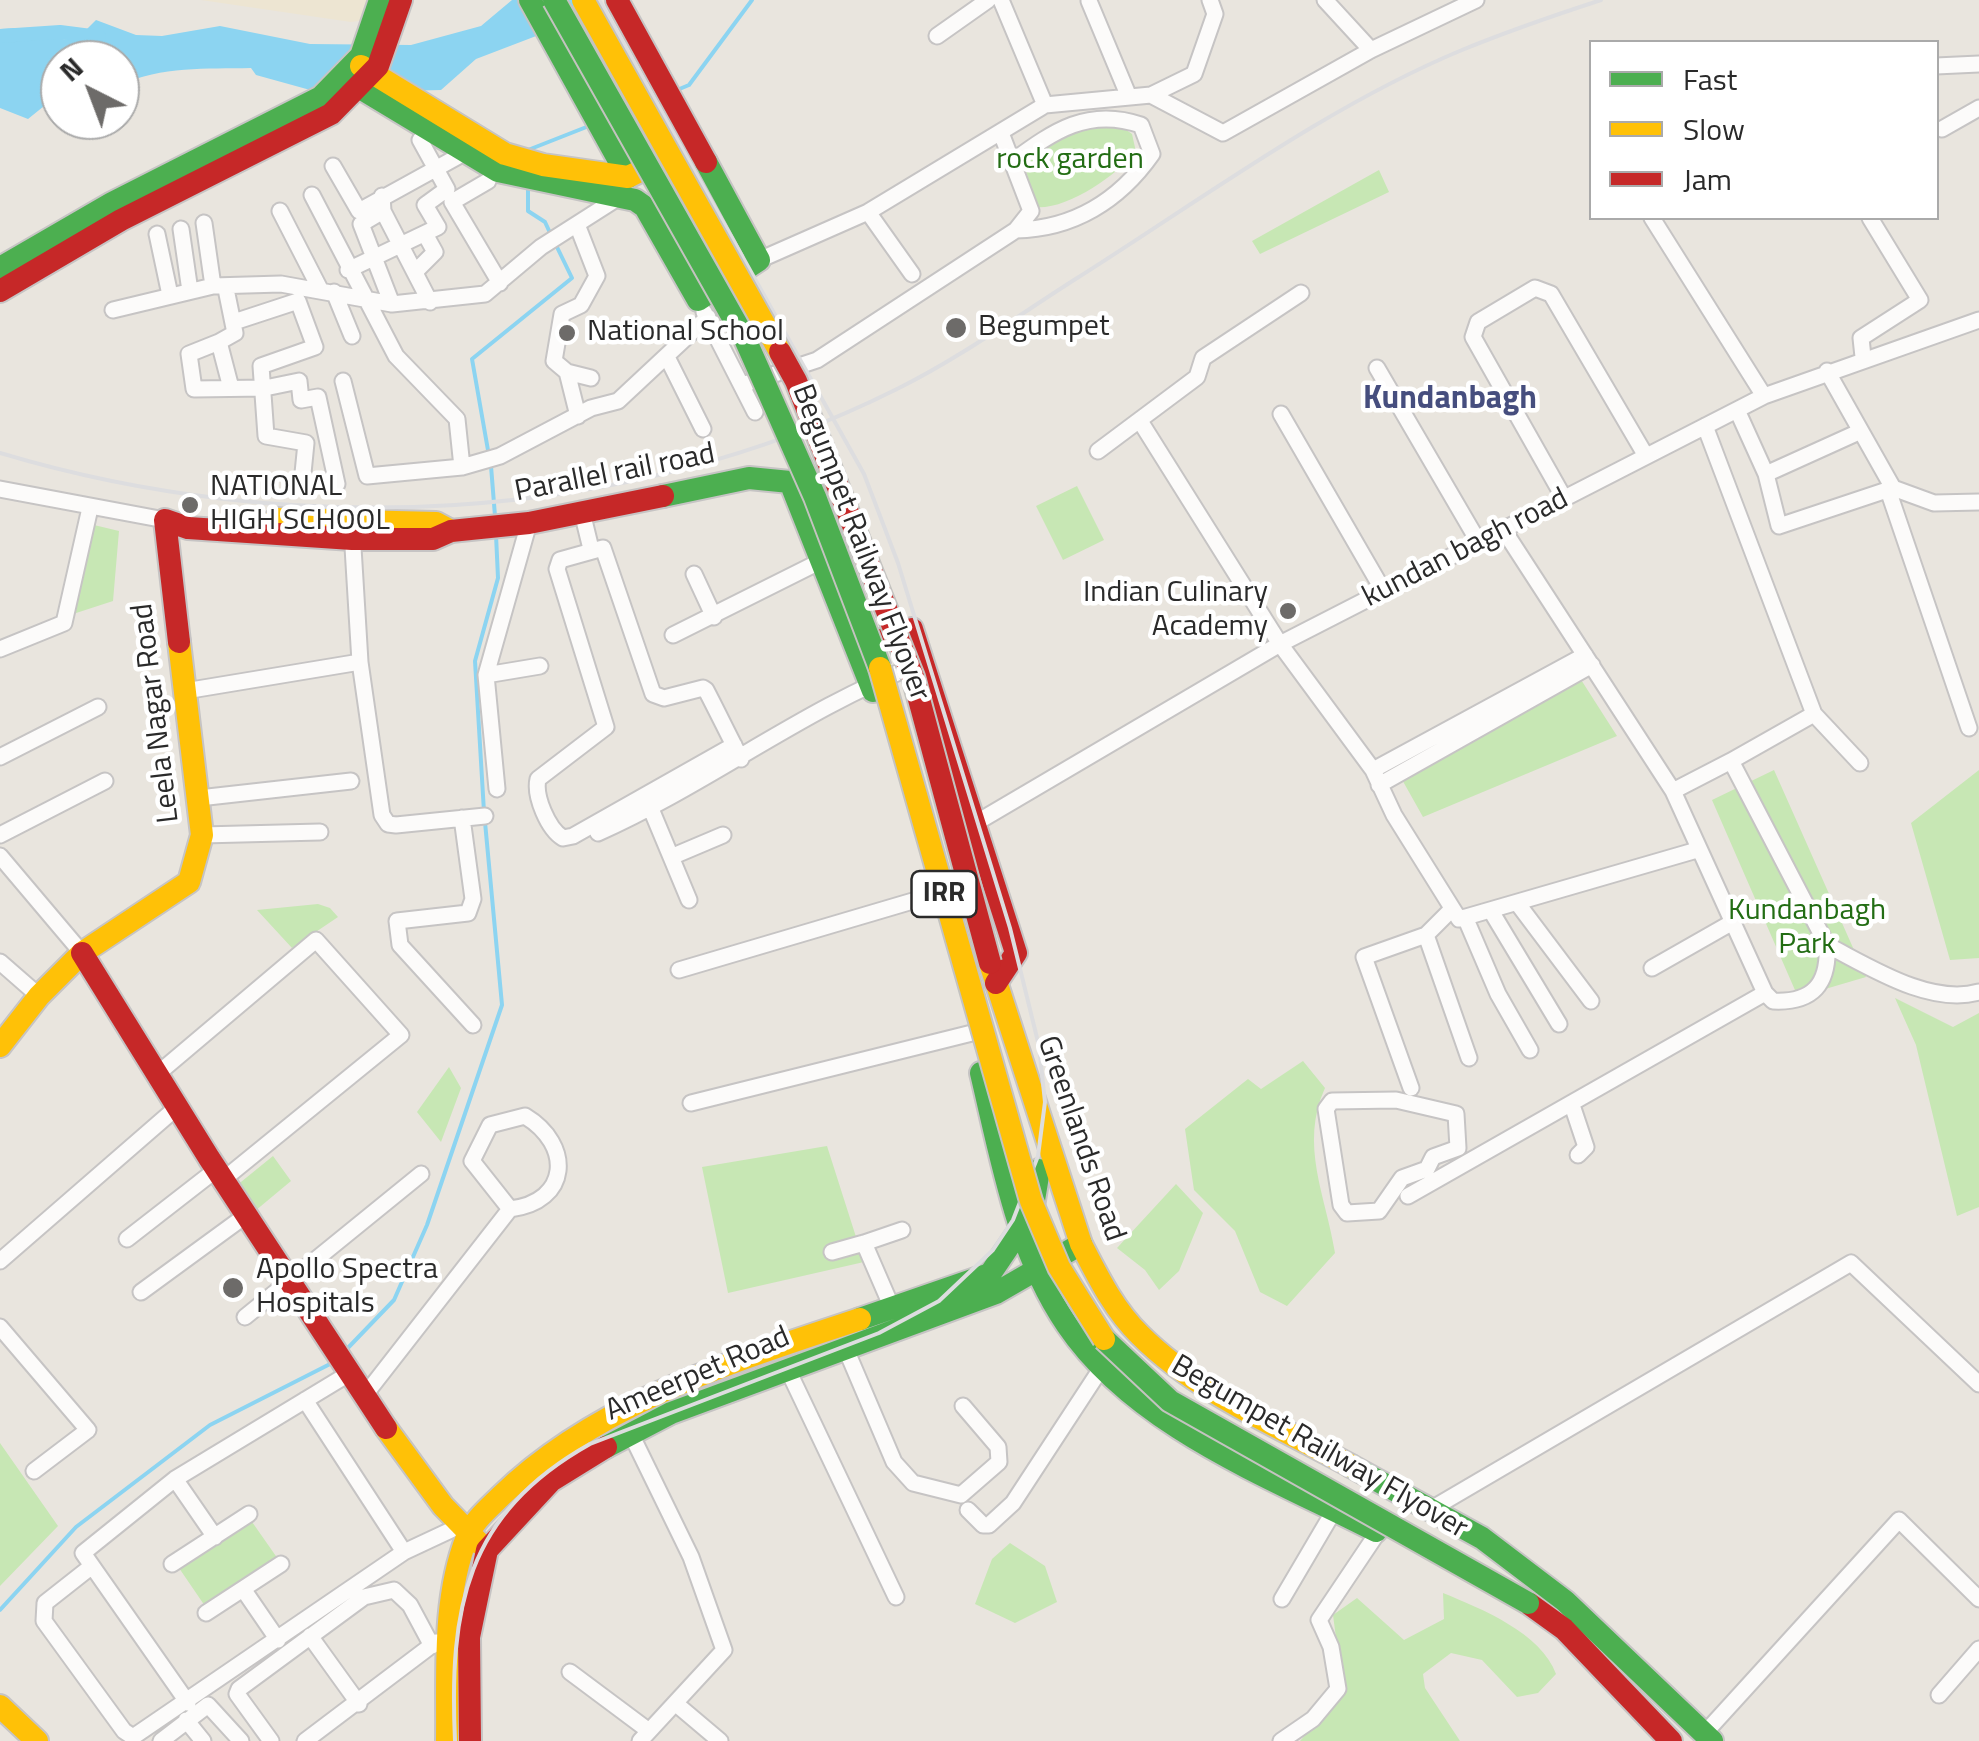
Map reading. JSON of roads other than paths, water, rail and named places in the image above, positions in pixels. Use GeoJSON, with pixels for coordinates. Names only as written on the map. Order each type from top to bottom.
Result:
{"type":"FeatureCollection","features":[{"type":"Feature","properties":{"kind":"main road"},"geometry":{"type":"LineString","coordinates":[[3,277],[331,114],[357,75],[380,0]]}},
{"type":"Feature","properties":{"kind":"main road"},"geometry":{"type":"LineString","coordinates":[[357,75],[388,47],[401,0]]}},
{"type":"Feature","properties":{"kind":"main road"},"geometry":{"type":"LineString","coordinates":[[530,0],[607,138],[626,186],[644,208],[703,308],[759,260],[616,0]]}},
{"type":"Feature","properties":{"kind":"main road","name":"Begumpet Railway Flyover"},"geometry":{"type":"LineString","coordinates":[[554,0],[744,338],[815,497],[877,659],[1036,1219],[1078,1306],[1137,1376],[1170,1401],[1528,1604],[1564,1629],[1574,1644]]}},
{"type":"Feature","properties":{"kind":"main road","name":"Begumpet Railway Flyover"},"geometry":{"type":"LineString","coordinates":[[583,0],[796,381],[913,678],[993,973]]}},
{"type":"Feature","properties":{"kind":"main road"},"geometry":{"type":"LineString","coordinates":[[357,75],[505,154],[597,183],[626,186],[691,133]]}},
{"type":"Feature","properties":{"kind":"main road","name":"Parallel rail road"},"geometry":{"type":"LineString","coordinates":[[171,520],[188,528],[352,531],[433,539],[460,530],[529,523],[749,478],[790,482],[823,560]]}},
{"type":"Feature","properties":{"kind":"main road","name":"IRR"},"geometry":{"type":"LineString","coordinates":[[815,497],[871,605],[889,652],[1039,1170],[1040,1195],[1022,1226]]}},
{"type":"Feature","properties":{"kind":"main road","name":"Leela Nagar Road"},"geometry":{"type":"LineString","coordinates":[[0,1046],[39,996],[82,953],[189,882],[202,835],[171,520]]}},
{"type":"Feature","properties":{"kind":"main road"},"geometry":{"type":"LineString","coordinates":[[823,560],[871,682],[972,1033],[1022,1226],[1039,1265]]}},
{"type":"Feature","properties":{"kind":"main road"},"geometry":{"type":"LineString","coordinates":[[860,649],[912,629],[1016,953],[993,973]]}},
{"type":"Feature","properties":{"kind":"main road"},"geometry":{"type":"LineString","coordinates":[[82,953],[176,1110],[347,1375],[468,1540]]}},
{"type":"Feature","properties":{"kind":"main road","name":"Greenlands Road"},"geometry":{"type":"LineString","coordinates":[[993,973],[1081,1244],[1102,1286],[1138,1334],[1193,1378],[1482,1538],[1565,1601],[1708,1739]]}},
{"type":"Feature","properties":{"kind":"main road","name":"Ameerpet Road"},"geometry":{"type":"LineString","coordinates":[[447,1741],[440,1640],[468,1540],[499,1494],[540,1458],[611,1419],[786,1344],[990,1274],[1022,1226]]}},
{"type":"Feature","properties":{"kind":"main road","name":"Ameerpet Road"},"geometry":{"type":"LineString","coordinates":[[468,1540],[551,1481],[630,1432],[787,1368],[996,1292],[1081,1244]]}},
{"type":"Feature","properties":{"kind":"main road","name":"IRR"},"geometry":{"type":"LineString","coordinates":[[1039,1265],[1067,1324],[1102,1367],[1168,1418],[1574,1644],[1671,1741]]}},
{"type":"Feature","properties":{"kind":"main road"},"geometry":{"type":"LineString","coordinates":[[1168,1418],[1193,1378]]}},
{"type":"Feature","properties":{"kind":"main road","name":"Ameerpet Road"},"geometry":{"type":"LineString","coordinates":[[468,1540],[470,1741]]}},
{"type":"Feature","properties":{"kind":"main road"},"geometry":{"type":"LineString","coordinates":[[0,1706],[37,1741]]}},
{"type":"Feature","properties":{"kind":"street"},"geometry":{"type":"LineString","coordinates":[[937,36],[988,0]]}},
{"type":"Feature","properties":{"kind":"street"},"geometry":{"type":"LineString","coordinates":[[1001,0],[1045,104]]}},
{"type":"Feature","properties":{"kind":"street"},"geometry":{"type":"LineString","coordinates":[[759,260],[868,212],[1045,104],[1150,95],[1194,74],[1215,14],[1210,0]]}},
{"type":"Feature","properties":{"kind":"street"},"geometry":{"type":"LineString","coordinates":[[1325,0],[1370,50]]}},
{"type":"Feature","properties":{"kind":"street"},"geometry":{"type":"LineString","coordinates":[[1150,95],[1223,133],[1452,5],[1476,0]]}},
{"type":"Feature","properties":{"kind":"street"},"geometry":{"type":"LineString","coordinates":[[1089,1],[1129,97]]}},
{"type":"Feature","properties":{"kind":"street"},"geometry":{"type":"LineString","coordinates":[[1939,66],[1979,64]]}},
{"type":"Feature","properties":{"kind":"street"},"geometry":{"type":"LineString","coordinates":[[1942,129],[1979,108]]}},
{"type":"Feature","properties":{"kind":"street"},"geometry":{"type":"LineString","coordinates":[[1013,161],[1062,126],[1091,118],[1141,125],[1151,141],[1152,154],[1141,170],[1089,212],[1054,229],[1016,230]]}},
{"type":"Feature","properties":{"kind":"street"},"geometry":{"type":"LineString","coordinates":[[742,385],[818,360],[1016,230],[1031,211],[1001,133]]}},
{"type":"Feature","properties":{"kind":"street"},"geometry":{"type":"LineString","coordinates":[[348,270],[438,227],[425,205],[447,189],[432,169],[420,140]]}},
{"type":"Feature","properties":{"kind":"street"},"geometry":{"type":"LineString","coordinates":[[392,304],[360,224],[382,203],[457,157]]}},
{"type":"Feature","properties":{"kind":"street"},"geometry":{"type":"LineString","coordinates":[[333,166],[358,211],[382,203]]}},
{"type":"Feature","properties":{"kind":"street"},"geometry":{"type":"LineString","coordinates":[[488,181],[452,202],[500,282]]}},
{"type":"Feature","properties":{"kind":"street"},"geometry":{"type":"LineString","coordinates":[[113,310],[190,291],[282,284],[392,304],[485,294],[541,247],[578,227],[626,186]]}},
{"type":"Feature","properties":{"kind":"street"},"geometry":{"type":"LineString","coordinates":[[312,195],[396,356],[457,418],[470,465]]}},
{"type":"Feature","properties":{"kind":"street"},"geometry":{"type":"LineString","coordinates":[[382,203],[430,302]]}},
{"type":"Feature","properties":{"kind":"street"},"geometry":{"type":"LineString","coordinates":[[280,211],[352,336]]}},
{"type":"Feature","properties":{"kind":"street"},"geometry":{"type":"LineString","coordinates":[[868,212],[912,274]]}},
{"type":"Feature","properties":{"kind":"street"},"geometry":{"type":"LineString","coordinates":[[1653,220],[1688,268],[1764,396]]}},
{"type":"Feature","properties":{"kind":"street"},"geometry":{"type":"LineString","coordinates":[[1863,358],[1861,338],[1920,300],[1871,220]]}},
{"type":"Feature","properties":{"kind":"street"},"geometry":{"type":"LineString","coordinates":[[204,223],[219,288],[234,322],[234,336],[189,354],[192,386],[197,390],[265,388],[298,381],[301,400],[318,397],[337,484],[302,483],[306,444],[266,436],[265,388],[262,366],[314,347],[298,301],[234,322]]}},
{"type":"Feature","properties":{"kind":"street"},"geometry":{"type":"LineString","coordinates":[[578,227],[597,276],[581,305],[562,314],[554,361],[567,372],[591,378]]}},
{"type":"Feature","properties":{"kind":"street"},"geometry":{"type":"LineString","coordinates":[[181,229],[190,291]]}},
{"type":"Feature","properties":{"kind":"street"},"geometry":{"type":"LineString","coordinates":[[157,234],[170,295]]}},
{"type":"Feature","properties":{"kind":"street"},"geometry":{"type":"LineString","coordinates":[[416,272],[436,252],[426,234]]}},
{"type":"Feature","properties":{"kind":"street"},"geometry":{"type":"LineString","coordinates":[[1564,498],[1473,336],[1478,322],[1535,288],[1552,294],[1646,456]]}},
{"type":"Feature","properties":{"kind":"street"},"geometry":{"type":"LineString","coordinates":[[1098,451],[1197,377],[1203,358],[1300,294]]}},
{"type":"Feature","properties":{"kind":"street"},"geometry":{"type":"LineString","coordinates":[[343,381],[367,476],[470,465],[500,456],[618,400],[667,357],[703,308],[755,412]]}},
{"type":"Feature","properties":{"kind":"street","name":"kundan bagh road"},"geometry":{"type":"LineString","coordinates":[[974,824],[1280,644],[1764,396],[1979,320]]}},
{"type":"Feature","properties":{"kind":"street"},"geometry":{"type":"LineString","coordinates":[[220,342],[231,388]]}},
{"type":"Feature","properties":{"kind":"street"},"geometry":{"type":"LineString","coordinates":[[667,357],[703,429]]}},
{"type":"Feature","properties":{"kind":"street"},"geometry":{"type":"LineString","coordinates":[[1377,368],[1478,541]]}},
{"type":"Feature","properties":{"kind":"street"},"geometry":{"type":"LineString","coordinates":[[1827,371],[1890,489],[1970,728]]}},
{"type":"Feature","properties":{"kind":"street"},"geometry":{"type":"LineString","coordinates":[[567,372],[578,416]]}},
{"type":"Feature","properties":{"kind":"street"},"geometry":{"type":"LineString","coordinates":[[1737,410],[1766,474],[1779,526],[1890,489],[1934,502],[1979,502]]}},
{"type":"Feature","properties":{"kind":"street"},"geometry":{"type":"LineString","coordinates":[[1280,414],[1384,592]]}},
{"type":"Feature","properties":{"kind":"street"},"geometry":{"type":"LineString","coordinates":[[1140,421],[1280,644],[1376,777],[1459,913],[1530,1050]]}},
{"type":"Feature","properties":{"kind":"street"},"geometry":{"type":"LineString","coordinates":[[1705,426],[1814,714],[1860,763]]}},
{"type":"Feature","properties":{"kind":"street"},"geometry":{"type":"LineString","coordinates":[[1766,474],[1861,431]]}},
{"type":"Feature","properties":{"kind":"street"},"geometry":{"type":"LineString","coordinates":[[0,508],[3,490]]}},
{"type":"Feature","properties":{"kind":"street","name":"Parallel rail road"},"geometry":{"type":"LineString","coordinates":[[3,490],[171,520]]}},
{"type":"Feature","properties":{"kind":"street"},"geometry":{"type":"LineString","coordinates":[[0,649],[64,623],[90,508]]}},
{"type":"Feature","properties":{"kind":"street"},"geometry":{"type":"LineString","coordinates":[[582,512],[592,549]]}},
{"type":"Feature","properties":{"kind":"street"},"geometry":{"type":"LineString","coordinates":[[497,789],[486,675],[529,523]]}},
{"type":"Feature","properties":{"kind":"street"},"geometry":{"type":"LineString","coordinates":[[1503,529],[1673,791],[1765,993],[1773,1001],[1803,1000],[1820,988],[1828,968],[1827,945],[1731,761]]}},
{"type":"Feature","properties":{"kind":"street"},"geometry":{"type":"LineString","coordinates":[[352,531],[360,662],[382,815],[388,824],[484,816]]}},
{"type":"Feature","properties":{"kind":"street"},"geometry":{"type":"LineString","coordinates":[[737,752],[704,688],[664,698],[653,694],[606,552],[599,546],[560,560],[557,569],[606,727],[547,771],[536,789],[554,832],[562,838],[689,779],[871,682],[923,662]]}},
{"type":"Feature","properties":{"kind":"street"},"geometry":{"type":"LineString","coordinates":[[673,636],[823,560]]}},
{"type":"Feature","properties":{"kind":"street"},"geometry":{"type":"LineString","coordinates":[[694,574],[714,617]]}},
{"type":"Feature","properties":{"kind":"street"},"geometry":{"type":"LineString","coordinates":[[1376,777],[1589,660]]}},
{"type":"Feature","properties":{"kind":"street"},"geometry":{"type":"LineString","coordinates":[[185,691],[360,662]]}},
{"type":"Feature","properties":{"kind":"street"},"geometry":{"type":"LineString","coordinates":[[486,675],[540,666]]}},
{"type":"Feature","properties":{"kind":"street"},"geometry":{"type":"LineString","coordinates":[[0,758],[98,707]]}},
{"type":"Feature","properties":{"kind":"street"},"geometry":{"type":"LineString","coordinates":[[1673,791],[1814,714]]}},
{"type":"Feature","properties":{"kind":"street"},"geometry":{"type":"LineString","coordinates":[[598,833],[651,809],[689,779]]}},
{"type":"Feature","properties":{"kind":"street"},"geometry":{"type":"LineString","coordinates":[[199,798],[352,781]]}},
{"type":"Feature","properties":{"kind":"street"},"geometry":{"type":"LineString","coordinates":[[0,835],[105,782]]}},
{"type":"Feature","properties":{"kind":"street"},"geometry":{"type":"LineString","coordinates":[[651,809],[689,900]]}},
{"type":"Feature","properties":{"kind":"street"},"geometry":{"type":"LineString","coordinates":[[462,818],[474,899],[471,909],[397,921],[400,945],[473,1025]]}},
{"type":"Feature","properties":{"kind":"street"},"geometry":{"type":"LineString","coordinates":[[202,835],[320,832]]}},
{"type":"Feature","properties":{"kind":"street"},"geometry":{"type":"LineString","coordinates":[[671,857],[722,835]]}},
{"type":"Feature","properties":{"kind":"street"},"geometry":{"type":"LineString","coordinates":[[1411,1088],[1364,957],[1426,935],[1459,913],[1518,904],[1697,850]]}},
{"type":"Feature","properties":{"kind":"street"},"geometry":{"type":"LineString","coordinates":[[0,856],[82,953]]}},
{"type":"Feature","properties":{"kind":"street"},"geometry":{"type":"LineString","coordinates":[[680,970],[933,895]]}},
{"type":"Feature","properties":{"kind":"street"},"geometry":{"type":"LineString","coordinates":[[1518,904],[1592,1000]]}},
{"type":"Feature","properties":{"kind":"street"},"geometry":{"type":"LineString","coordinates":[[1491,911],[1559,1024]]}},
{"type":"Feature","properties":{"kind":"street"},"geometry":{"type":"LineString","coordinates":[[1652,968],[1732,923]]}},
{"type":"Feature","properties":{"kind":"street"},"geometry":{"type":"LineString","coordinates":[[1426,935],[1470,1058]]}},
{"type":"Feature","properties":{"kind":"street"},"geometry":{"type":"LineString","coordinates":[[127,1240],[220,1174],[401,1034],[316,940],[155,1076]]}},
{"type":"Feature","properties":{"kind":"street"},"geometry":{"type":"LineString","coordinates":[[1827,945],[1891,977],[1958,998],[1979,992]]}},
{"type":"Feature","properties":{"kind":"street"},"geometry":{"type":"LineString","coordinates":[[0,962],[39,996]]}},
{"type":"Feature","properties":{"kind":"street"},"geometry":{"type":"LineString","coordinates":[[1402,1178],[1409,1195],[1765,993]]}},
{"type":"Feature","properties":{"kind":"street"},"geometry":{"type":"LineString","coordinates":[[690,1102],[972,1033]]}},
{"type":"Feature","properties":{"kind":"street"},"geometry":{"type":"LineString","coordinates":[[1396,1100],[1456,1114],[1458,1148],[1433,1157],[1427,1169],[1402,1178],[1379,1211],[1344,1210],[1328,1105],[1396,1100]]}},
{"type":"Feature","properties":{"kind":"street"},"geometry":{"type":"LineString","coordinates":[[1572,1105],[1586,1147],[1578,1155]]}},
{"type":"Feature","properties":{"kind":"street"},"geometry":{"type":"LineString","coordinates":[[0,1262],[176,1110]]}},
{"type":"Feature","properties":{"kind":"street"},"geometry":{"type":"LineString","coordinates":[[365,1395],[510,1208],[542,1201],[560,1167],[555,1150],[525,1116],[490,1125],[472,1161],[510,1208]]}},
{"type":"Feature","properties":{"kind":"street"},"geometry":{"type":"LineString","coordinates":[[245,1317],[421,1174]]}},
{"type":"Feature","properties":{"kind":"street"},"geometry":{"type":"LineString","coordinates":[[141,1292],[244,1216]]}},
{"type":"Feature","properties":{"kind":"street"},"geometry":{"type":"LineString","coordinates":[[832,1252],[902,1230]]}},
{"type":"Feature","properties":{"kind":"street"},"geometry":{"type":"LineString","coordinates":[[864,1242],[893,1310]]}},
{"type":"Feature","properties":{"kind":"street"},"geometry":{"type":"LineString","coordinates":[[1428,1510],[1851,1263],[1979,1384]]}},
{"type":"Feature","properties":{"kind":"street"},"geometry":{"type":"LineString","coordinates":[[0,1327],[88,1430],[34,1471]]}},
{"type":"Feature","properties":{"kind":"street"},"geometry":{"type":"LineString","coordinates":[[845,1347],[894,1462],[913,1483],[960,1494],[999,1462],[998,1447],[963,1406]]}},
{"type":"Feature","properties":{"kind":"street"},"geometry":{"type":"LineString","coordinates":[[968,1510],[989,1525],[1012,1503],[1102,1367]]}},
{"type":"Feature","properties":{"kind":"street"},"geometry":{"type":"LineString","coordinates":[[787,1368],[896,1597]]}},
{"type":"Feature","properties":{"kind":"street"},"geometry":{"type":"LineString","coordinates":[[92,1566],[46,1603],[44,1622],[128,1735],[138,1736],[188,1703],[404,1552],[468,1540],[347,1375],[176,1479],[83,1553],[188,1703]]}},
{"type":"Feature","properties":{"kind":"street"},"geometry":{"type":"LineString","coordinates":[[305,1400],[404,1552]]}},
{"type":"Feature","properties":{"kind":"street"},"geometry":{"type":"LineString","coordinates":[[570,1672],[645,1736],[724,1650],[692,1557],[630,1432]]}},
{"type":"Feature","properties":{"kind":"street"},"geometry":{"type":"LineString","coordinates":[[176,1479],[215,1536]]}},
{"type":"Feature","properties":{"kind":"street"},"geometry":{"type":"LineString","coordinates":[[1282,1600],[1335,1509]]}},
{"type":"Feature","properties":{"kind":"street"},"geometry":{"type":"LineString","coordinates":[[172,1564],[249,1514]]}},
{"type":"Feature","properties":{"kind":"street"},"geometry":{"type":"LineString","coordinates":[[1708,1739],[1900,1520],[1979,1599]]}},
{"type":"Feature","properties":{"kind":"street"},"geometry":{"type":"LineString","coordinates":[[1281,1741],[1313,1719],[1338,1689],[1331,1647],[1319,1620],[1378,1532]]}},
{"type":"Feature","properties":{"kind":"street"},"geometry":{"type":"LineString","coordinates":[[206,1613],[282,1564]]}},
{"type":"Feature","properties":{"kind":"street"},"geometry":{"type":"LineString","coordinates":[[243,1589],[278,1640]]}},
{"type":"Feature","properties":{"kind":"street"},"geometry":{"type":"LineString","coordinates":[[271,1741],[237,1694],[239,1688],[364,1597],[394,1590],[440,1640],[305,1741]]}},
{"type":"Feature","properties":{"kind":"street"},"geometry":{"type":"LineString","coordinates":[[310,1636],[358,1704]]}},
{"type":"Feature","properties":{"kind":"street"},"geometry":{"type":"LineString","coordinates":[[1939,1695],[1979,1649]]}},
{"type":"Feature","properties":{"kind":"street"},"geometry":{"type":"LineString","coordinates":[[675,1703],[718,1740]]}},
{"type":"Feature","properties":{"kind":"street"},"geometry":{"type":"LineString","coordinates":[[164,1740],[208,1705],[241,1741]]}},
{"type":"Feature","properties":{"kind":"street"},"geometry":{"type":"LineString","coordinates":[[186,1720],[202,1741]]}},
{"type":"Feature","properties":{"kind":"water"},"geometry":{"type":"Polygon","coordinates":[[[512,0],[594,0],[544,33],[476,59],[441,90],[321,93],[256,75],[251,68],[168,72],[140,78],[140,40],[76,40],[96,20],[136,35],[162,36],[220,26],[310,44],[411,45],[481,26],[512,0]]]}},
{"type":"Feature","properties":{"kind":"water"},"geometry":{"type":"Polygon","coordinates":[[[17,28],[27,37],[45,37],[50,28],[62,39],[76,40],[40,40],[40,109],[28,119],[0,108],[0,29],[17,28]]]}},
{"type":"Feature","properties":{"kind":"waterway"},"geometry":{"type":"LineString","coordinates":[[677,90],[689,85],[752,0]]}},
{"type":"Feature","properties":{"kind":"waterway"},"geometry":{"type":"LineString","coordinates":[[0,36],[60,32],[99,37]]}},
{"type":"Feature","properties":{"kind":"waterway"},"geometry":{"type":"LineString","coordinates":[[528,150],[589,126]]}},
{"type":"Feature","properties":{"kind":"waterway"},"geometry":{"type":"LineString","coordinates":[[528,185],[528,211],[545,222],[551,235]]}},
{"type":"Feature","properties":{"kind":"waterway"},"geometry":{"type":"LineString","coordinates":[[489,456],[472,359],[572,278],[555,243]]}},
{"type":"Feature","properties":{"kind":"waterway"},"geometry":{"type":"LineString","coordinates":[[491,466],[495,516]]}},
{"type":"Feature","properties":{"kind":"waterway"},"geometry":{"type":"LineString","coordinates":[[484,812],[475,661],[498,578],[496,535]]}},
{"type":"Feature","properties":{"kind":"waterway"},"geometry":{"type":"LineString","coordinates":[[344,1352],[394,1300],[427,1225],[502,1005],[485,822]]}},
{"type":"Feature","properties":{"kind":"waterway"},"geometry":{"type":"LineString","coordinates":[[0,1610],[76,1527],[210,1425],[334,1362]]}},
{"type":"Feature","properties":{"kind":"railway"},"geometry":{"type":"LineString","coordinates":[[455,1741],[456,1649],[462,1607],[473,1569],[491,1534],[515,1501],[548,1471],[590,1444],[879,1333],[939,1301],[993,1250],[1013,1220],[1038,1156],[1045,1102],[1039,1046],[1010,928],[898,563],[864,474],[599,0]]}},
{"type":"Feature","properties":{"kind":"railway"},"geometry":{"type":"LineString","coordinates":[[0,453],[111,481],[224,499],[339,507],[455,505],[570,492],[682,469],[792,435],[897,389],[965,351],[1264,157],[1362,99],[1462,50],[1601,0]]}},
{"type":"Feature","properties":{"kind":"place","name":"Begumpet"},"geometry":{"type":"Point","coordinates":[956,328]}},
{"type":"Feature","properties":{"kind":"place","name":"National School"},"geometry":{"type":"Point","coordinates":[567,333]}},
{"type":"Feature","properties":{"kind":"place","name":"NATIONAL HIGH SCHOOL"},"geometry":{"type":"Point","coordinates":[190,505]}},
{"type":"Feature","properties":{"kind":"place","name":"Indian Culinary Academy"},"geometry":{"type":"Point","coordinates":[1288,611]}},
{"type":"Feature","properties":{"kind":"place","name":"Apollo Spectra Hospitals"},"geometry":{"type":"Point","coordinates":[233,1288]}},
{"type":"Feature","properties":{"kind":"district","name":"Kundanbagh"},"geometry":{"type":"Point","coordinates":[1450,400]}},
{"type":"Feature","properties":{"kind":"park label","name":"rock garden"},"geometry":{"type":"Point","coordinates":[1070,161]}},
{"type":"Feature","properties":{"kind":"park label","name":"Kundanbagh Park"},"geometry":{"type":"Point","coordinates":[1807,929]}}]}
